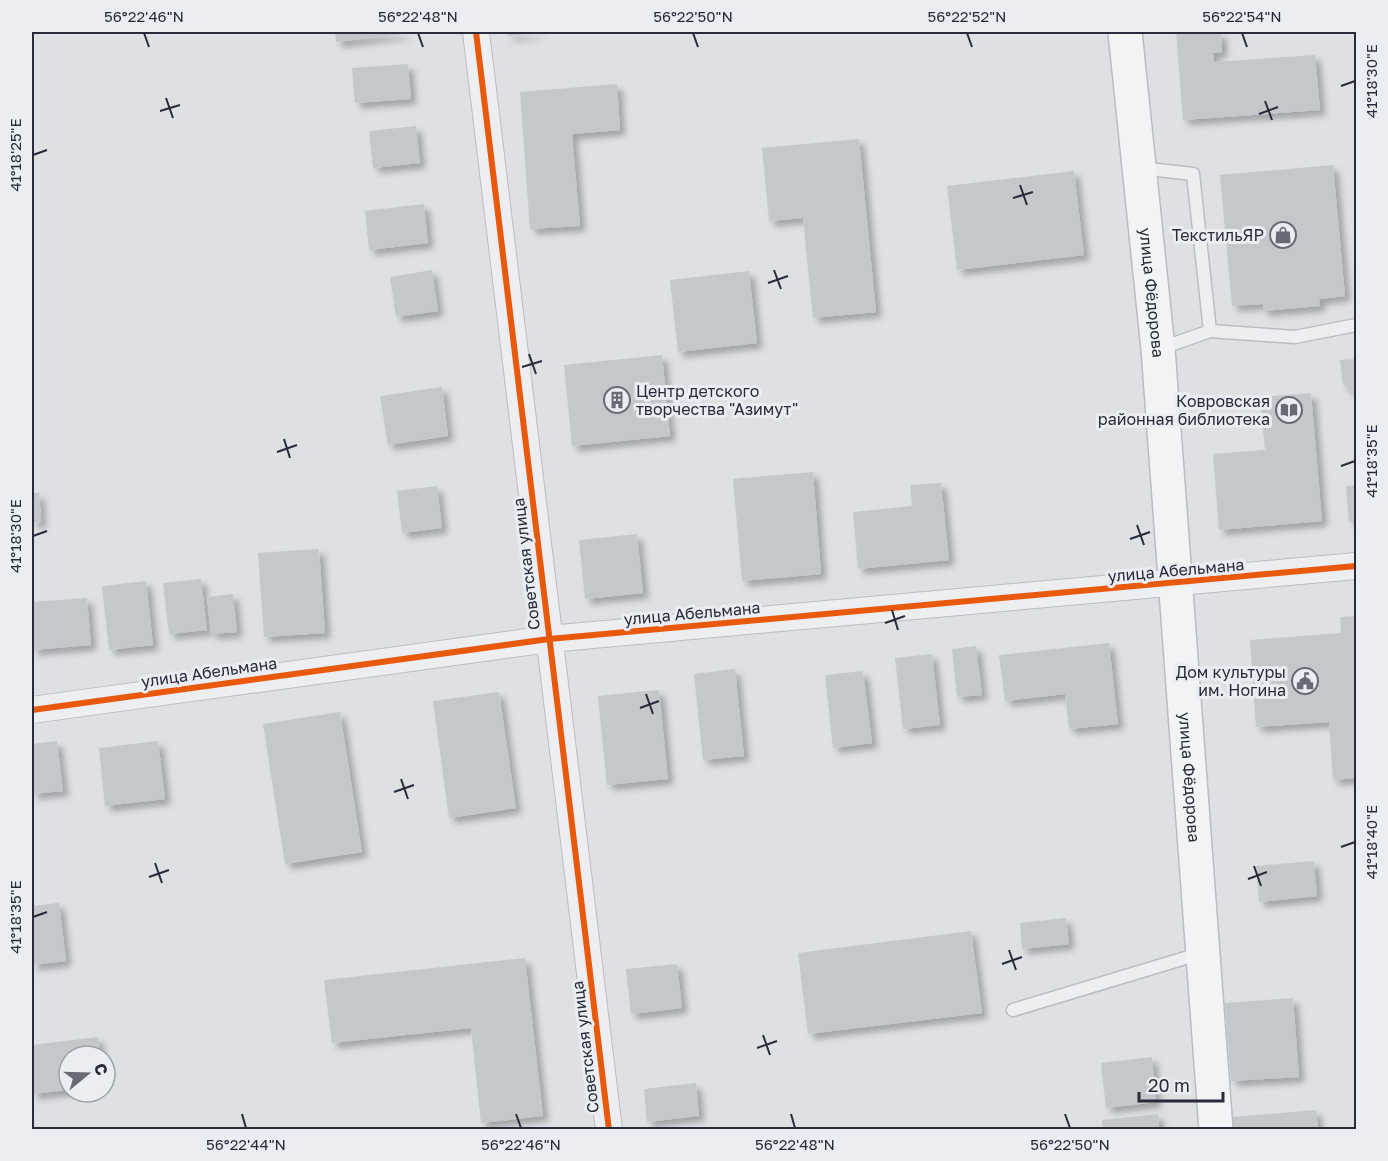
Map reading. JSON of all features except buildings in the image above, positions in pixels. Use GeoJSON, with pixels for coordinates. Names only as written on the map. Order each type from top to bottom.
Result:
{"type":"FeatureCollection","features":[{"type":"Feature","properties":{"kind":"main road","name":"улица Фёдорова"},"geometry":{"type":"LineString","coordinates":[[1125,32],[1158,349],[1216,1130]]}},
{"type":"Feature","properties":{"kind":"street","name":"Советская улица"},"geometry":{"type":"LineString","coordinates":[[476,32],[609,1130]]}},
{"type":"Feature","properties":{"kind":"street","name":"улица Абельмана"},"geometry":{"type":"LineString","coordinates":[[32,710],[549,639],[1356,566]]}},
{"type":"Feature","properties":{"kind":"lane"},"geometry":{"type":"LineString","coordinates":[[1138,167],[1193,174],[1210,332]]}},
{"type":"Feature","properties":{"kind":"lane"},"geometry":{"type":"LineString","coordinates":[[1158,349],[1210,332],[1295,337],[1356,325]]}},
{"type":"Feature","properties":{"kind":"lane"},"geometry":{"type":"LineString","coordinates":[[1013,1010],[1203,953]]}},
{"type":"Feature","properties":{"kind":"cycle path"},"geometry":{"type":"LineString","coordinates":[[476,32],[609,1130]]}},
{"type":"Feature","properties":{"kind":"cycle path"},"geometry":{"type":"LineString","coordinates":[[32,710],[549,639],[1356,566]]}},
{"type":"Feature","properties":{"kind":"place","name":"ТекстильЯР"},"geometry":{"type":"Point","coordinates":[1283,235]}},
{"type":"Feature","properties":{"kind":"place","name":"Центр детского творчества \"Азимут\""},"geometry":{"type":"Point","coordinates":[617,400]}},
{"type":"Feature","properties":{"kind":"place","name":"Ковровская районная библиотека"},"geometry":{"type":"Point","coordinates":[1289,410]}},
{"type":"Feature","properties":{"kind":"place","name":"Дом культуры им. Ногина"},"geometry":{"type":"Point","coordinates":[1305,681]}}]}
